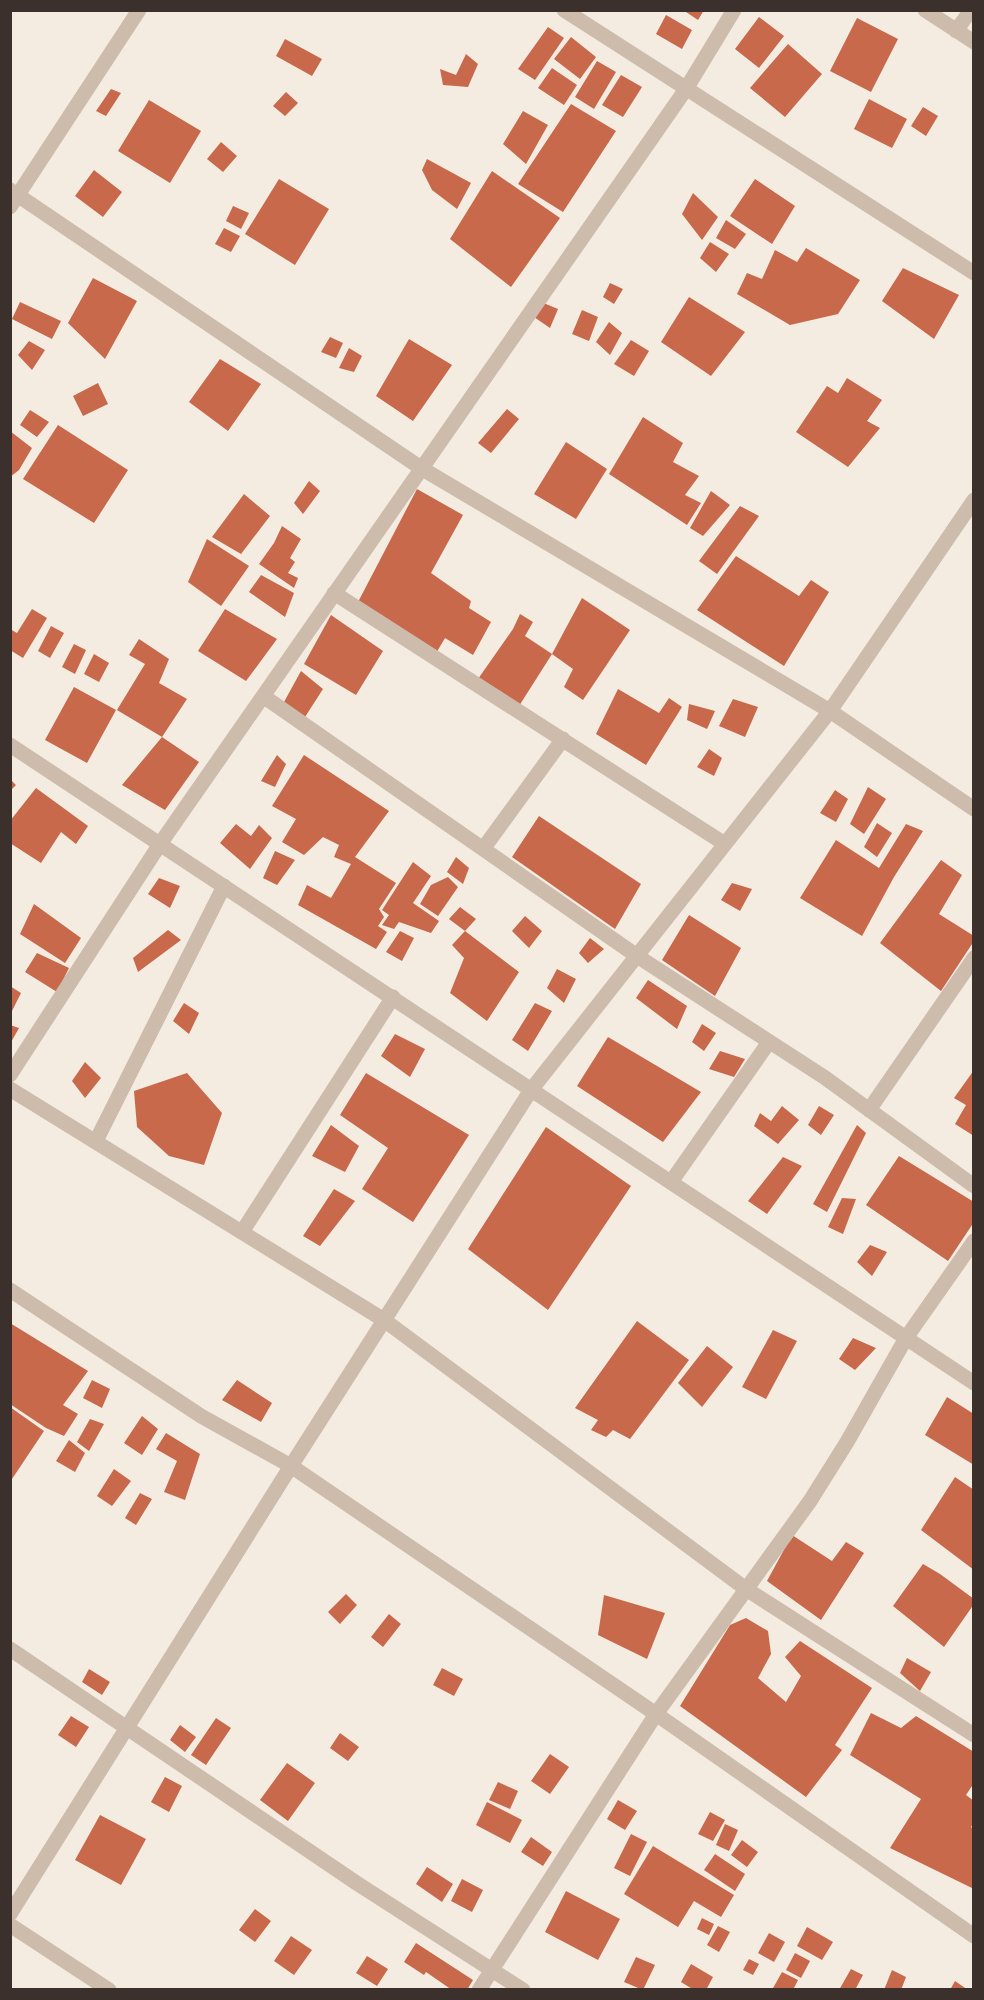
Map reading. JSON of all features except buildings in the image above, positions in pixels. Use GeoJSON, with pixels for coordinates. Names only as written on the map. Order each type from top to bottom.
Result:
{"type":"FeatureCollection","features":[{"type":"Feature","properties":{"kind":"street"},"geometry":{"type":"LineString","coordinates":[[140,10],[13,197],[421,468],[830,711],[974,809]]}},
{"type":"Feature","properties":{"kind":"street"},"geometry":{"type":"LineString","coordinates":[[564,10],[974,273]]}},
{"type":"Feature","properties":{"kind":"street"},"geometry":{"type":"LineString","coordinates":[[10,1075],[160,844],[686,88],[734,10]]}},
{"type":"Feature","properties":{"kind":"street"},"geometry":{"type":"LineString","coordinates":[[924,10],[974,42]]}},
{"type":"Feature","properties":{"kind":"street"},"geometry":{"type":"LineString","coordinates":[[956,31],[971,10]]}},
{"type":"Feature","properties":{"kind":"street"},"geometry":{"type":"LineString","coordinates":[[10,1914],[291,1466],[531,1090],[830,711],[974,500]]}},
{"type":"Feature","properties":{"kind":"street"},"geometry":{"type":"LineString","coordinates":[[334,593],[725,844]]}},
{"type":"Feature","properties":{"kind":"street"},"geometry":{"type":"LineString","coordinates":[[262,696],[637,956],[824,1077],[974,1186]]}},
{"type":"Feature","properties":{"kind":"street"},"geometry":{"type":"LineString","coordinates":[[483,849],[563,740]]}},
{"type":"Feature","properties":{"kind":"street"},"geometry":{"type":"LineString","coordinates":[[10,745],[974,1383]]}},
{"type":"Feature","properties":{"kind":"street"},"geometry":{"type":"LineString","coordinates":[[96,1141],[224,886]]}},
{"type":"Feature","properties":{"kind":"street"},"geometry":{"type":"LineString","coordinates":[[869,1110],[974,958]]}},
{"type":"Feature","properties":{"kind":"street"},"geometry":{"type":"LineString","coordinates":[[242,1232],[393,998]]}},
{"type":"Feature","properties":{"kind":"street"},"geometry":{"type":"LineString","coordinates":[[671,1182],[769,1042]]}},
{"type":"Feature","properties":{"kind":"street"},"geometry":{"type":"LineString","coordinates":[[10,1089],[384,1320],[746,1589],[974,1735]]}},
{"type":"Feature","properties":{"kind":"street"},"geometry":{"type":"LineString","coordinates":[[479,1989],[656,1714],[829,1472],[879,1389],[906,1338],[974,1241]]}},
{"type":"Feature","properties":{"kind":"street"},"geometry":{"type":"LineString","coordinates":[[10,1290],[201,1416],[291,1466],[656,1714],[974,1936]]}},
{"type":"Feature","properties":{"kind":"street"},"geometry":{"type":"LineString","coordinates":[[10,1649],[358,1884],[523,1989]]}},
{"type":"Feature","properties":{"kind":"street"},"geometry":{"type":"LineString","coordinates":[[10,1925],[109,1989]]}}]}
